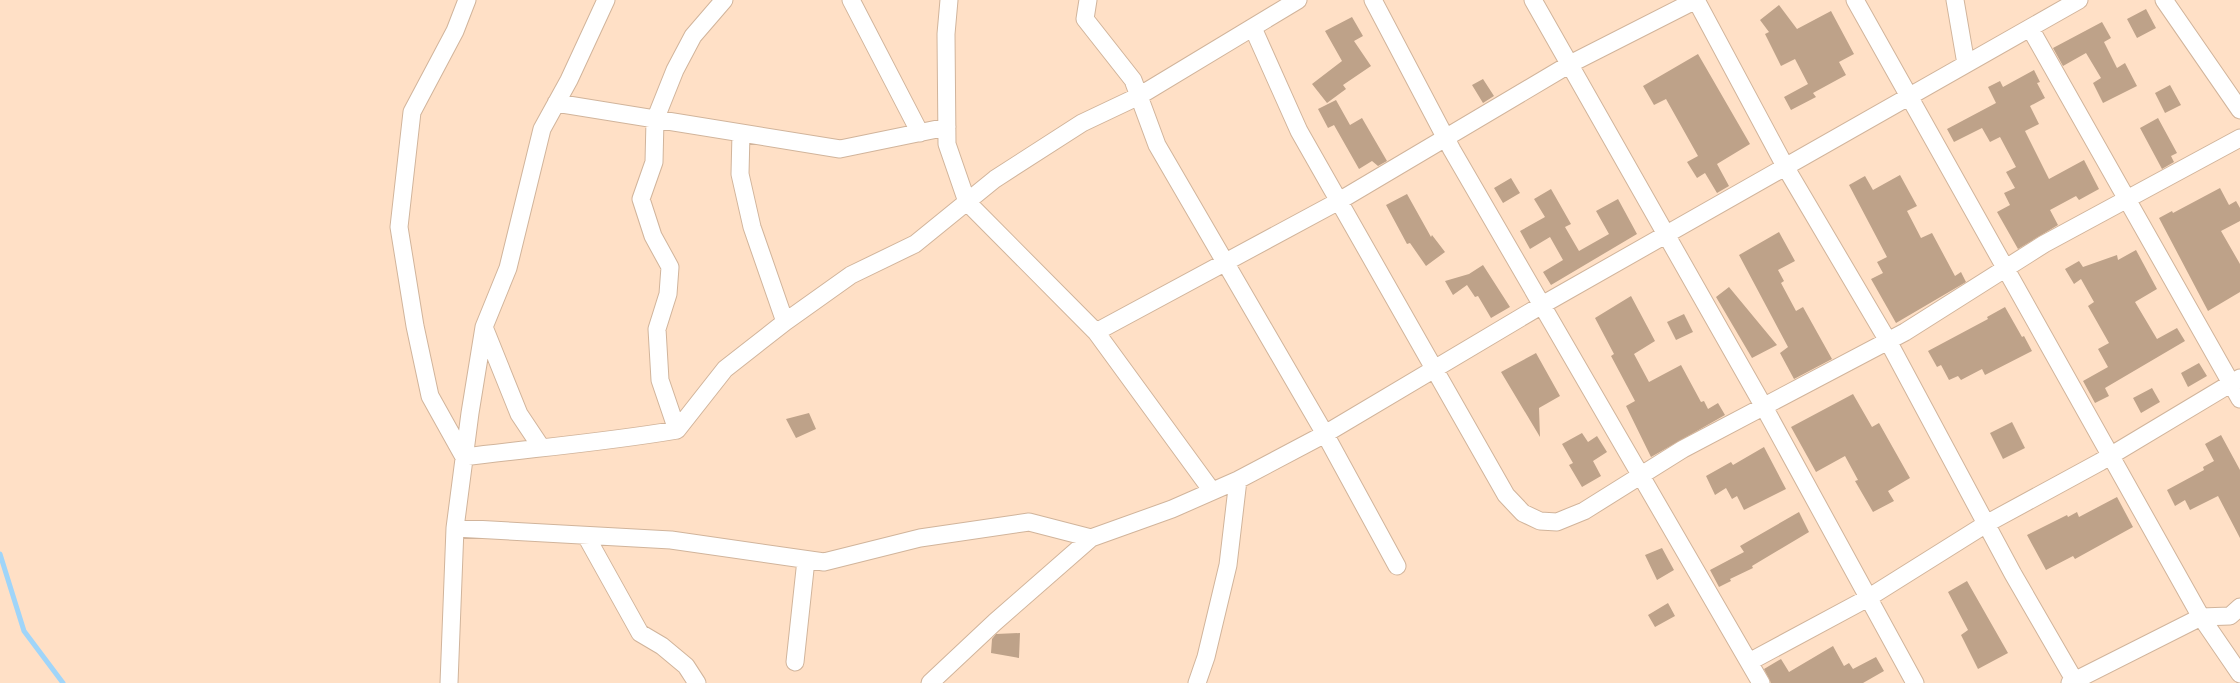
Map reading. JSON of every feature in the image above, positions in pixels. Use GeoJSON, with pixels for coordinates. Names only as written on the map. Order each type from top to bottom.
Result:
{"type":"FeatureCollection","features":[{"type":"Feature","properties":{"kind":"street"},"geometry":{"type":"LineString","coordinates":[[464,457],[430,396],[415,326],[399,227],[412,112],[455,31],[467,0]]}},
{"type":"Feature","properties":{"kind":"street"},"geometry":{"type":"LineString","coordinates":[[450,683],[455,528],[464,457],[484,327],[508,268],[542,129],[556,104],[606,0]]}},
{"type":"Feature","properties":{"kind":"street"},"geometry":{"type":"LineString","coordinates":[[677,430],[660,380],[657,329],[668,294],[670,267],[653,236],[641,199],[654,162],[655,120],[675,70],[693,36],[724,0]]}},
{"type":"Feature","properties":{"kind":"street"},"geometry":{"type":"LineString","coordinates":[[851,0],[920,133]]}},
{"type":"Feature","properties":{"kind":"street"},"geometry":{"type":"LineString","coordinates":[[948,0],[946,34],[947,144],[967,202],[1096,332],[1212,491]]}},
{"type":"Feature","properties":{"kind":"street"},"geometry":{"type":"LineString","coordinates":[[1088,0],[1085,19],[1133,80],[1157,145],[1325,434],[1397,566]]}},
{"type":"Feature","properties":{"kind":"street"},"geometry":{"type":"LineString","coordinates":[[464,457],[541,447],[623,439],[677,430],[725,369],[785,322],[850,275],[915,244],[995,179],[1082,122],[1139,96],[1254,28],[1298,0]]}},
{"type":"Feature","properties":{"kind":"street"},"geometry":{"type":"LineString","coordinates":[[1373,0],[1445,137],[1761,683]]}},
{"type":"Feature","properties":{"kind":"street"},"geometry":{"type":"LineString","coordinates":[[1533,0],[1764,407],[1915,683]]}},
{"type":"Feature","properties":{"kind":"street"},"geometry":{"type":"LineString","coordinates":[[1096,332],[1339,201],[1570,64],[1696,0],[1786,168],[1888,341],[2073,682],[2201,617],[2230,616],[2240,607]]}},
{"type":"Feature","properties":{"kind":"street"},"geometry":{"type":"LineString","coordinates":[[1855,0],[1908,98],[2006,268],[2201,617],[2240,674]]}},
{"type":"Feature","properties":{"kind":"street"},"geometry":{"type":"LineString","coordinates":[[1955,0],[1966,64]]}},
{"type":"Feature","properties":{"kind":"street"},"geometry":{"type":"LineString","coordinates":[[930,683],[995,622],[1091,538],[1172,509],[1238,480],[1325,434],[1542,305],[1786,168],[2079,0]]}},
{"type":"Feature","properties":{"kind":"street"},"geometry":{"type":"LineString","coordinates":[[2164,0],[2240,110]]}},
{"type":"Feature","properties":{"kind":"street"},"geometry":{"type":"LineString","coordinates":[[1254,28],[1299,131],[1506,495],[1523,513],[1540,521],[1557,522],[1584,511],[1683,450],[1888,341],[2044,244],[2240,138]]}},
{"type":"Feature","properties":{"kind":"street"},"geometry":{"type":"LineString","coordinates":[[2030,28],[2128,199],[2236,381],[2240,399]]}},
{"type":"Feature","properties":{"kind":"street"},"geometry":{"type":"LineString","coordinates":[[556,104],[840,149],[947,128]]}},
{"type":"Feature","properties":{"kind":"street"},"geometry":{"type":"LineString","coordinates":[[741,134],[740,174],[752,227],[785,322]]}},
{"type":"Feature","properties":{"kind":"street"},"geometry":{"type":"LineString","coordinates":[[484,327],[519,414],[541,447]]}},
{"type":"Feature","properties":{"kind":"street"},"geometry":{"type":"LineString","coordinates":[[1749,662],[1868,598],[1986,524],[2111,455],[2236,381]]}},
{"type":"Feature","properties":{"kind":"street"},"geometry":{"type":"LineString","coordinates":[[1197,683],[1206,657],[1228,565],[1238,480]]}},
{"type":"Feature","properties":{"kind":"street"},"geometry":{"type":"LineString","coordinates":[[455,528],[671,540],[824,562],[920,538],[1029,522],[1091,538]]}},
{"type":"Feature","properties":{"kind":"street"},"geometry":{"type":"LineString","coordinates":[[586,536],[640,633],[662,646],[686,666],[697,683]]}},
{"type":"Feature","properties":{"kind":"street"},"geometry":{"type":"LineString","coordinates":[[795,662],[806,560]]}},
{"type":"Feature","properties":{"kind":"building"},"geometry":{"type":"Polygon","coordinates":[[[1779,5],[1797,29],[1831,11],[1854,54],[1839,62],[1846,75],[1813,93],[1816,97],[1791,110],[1784,97],[1808,84],[1795,59],[1781,66],[1765,34],[1769,32],[1760,20],[1779,5]]]}},
{"type":"Feature","properties":{"kind":"building"},"geometry":{"type":"Polygon","coordinates":[[[2146,9],[2156,28],[2137,38],[2127,19],[2146,9]]]}},
{"type":"Feature","properties":{"kind":"building"},"geometry":{"type":"Polygon","coordinates":[[[1352,17],[1363,36],[1354,41],[1371,66],[1343,85],[1346,89],[1327,103],[1312,84],[1342,61],[1325,31],[1352,17]]]}},
{"type":"Feature","properties":{"kind":"building"},"geometry":{"type":"Polygon","coordinates":[[[2102,22],[2111,38],[2104,42],[2117,68],[2125,63],[2137,86],[2103,103],[2093,83],[2101,78],[2086,53],[2063,66],[2053,48],[2102,22]]]}},
{"type":"Feature","properties":{"kind":"building"},"geometry":{"type":"Polygon","coordinates":[[[1698,54],[1750,144],[1717,164],[1729,186],[1717,193],[1705,173],[1697,178],[1687,162],[1698,156],[1666,99],[1654,105],[1643,86],[1698,54]]]}},
{"type":"Feature","properties":{"kind":"building"},"geometry":{"type":"Polygon","coordinates":[[[2034,70],[2040,82],[2037,83],[2045,98],[2030,106],[2039,124],[2025,131],[2049,179],[2084,160],[2099,189],[2079,200],[2076,196],[2050,210],[2058,225],[2018,249],[1997,212],[2010,205],[2004,193],[2015,188],[2006,172],[2016,167],[2000,137],[1990,142],[1982,128],[1954,142],[1947,129],[1996,103],[1988,87],[2000,81],[2003,87],[2034,70]]]}},
{"type":"Feature","properties":{"kind":"building"},"geometry":{"type":"Polygon","coordinates":[[[1483,79],[1494,96],[1483,103],[1472,85],[1483,79]]]}},
{"type":"Feature","properties":{"kind":"building"},"geometry":{"type":"Polygon","coordinates":[[[2170,85],[2181,105],[2165,113],[2155,93],[2170,85]]]}},
{"type":"Feature","properties":{"kind":"building"},"geometry":{"type":"Polygon","coordinates":[[[1336,100],[1350,125],[1362,118],[1387,161],[1378,166],[1372,161],[1359,169],[1334,125],[1328,128],[1318,109],[1336,100]]]}},
{"type":"Feature","properties":{"kind":"building"},"geometry":{"type":"Polygon","coordinates":[[[2158,118],[2177,153],[2171,156],[2174,162],[2162,169],[2140,128],[2158,118]]]}},
{"type":"Feature","properties":{"kind":"building"},"geometry":{"type":"Polygon","coordinates":[[[1900,175],[1917,206],[1907,211],[1921,238],[1932,233],[1955,276],[1961,272],[1966,282],[1896,323],[1871,279],[1883,273],[1877,262],[1887,257],[1849,185],[1865,176],[1873,190],[1900,175]]]}},
{"type":"Feature","properties":{"kind":"building"},"geometry":{"type":"Polygon","coordinates":[[[1511,178],[1520,193],[1503,203],[1494,188],[1511,178]]]}},
{"type":"Feature","properties":{"kind":"building"},"geometry":{"type":"Polygon","coordinates":[[[2220,188],[2229,205],[2236,201],[2240,208],[2240,221],[2221,231],[2240,264],[2240,292],[2208,311],[2159,218],[2172,211],[2173,213],[2220,188]]]}},
{"type":"Feature","properties":{"kind":"building"},"geometry":{"type":"Polygon","coordinates":[[[1551,189],[1571,224],[1565,227],[1579,251],[1609,234],[1596,211],[1618,199],[1637,234],[1551,285],[1543,272],[1563,260],[1550,237],[1530,249],[1520,231],[1545,217],[1534,199],[1551,189]]]}},
{"type":"Feature","properties":{"kind":"building"},"geometry":{"type":"Polygon","coordinates":[[[1407,194],[1431,237],[1432,235],[1445,252],[1426,266],[1410,243],[1407,244],[1386,205],[1407,194]]]}},
{"type":"Feature","properties":{"kind":"building"},"geometry":{"type":"Polygon","coordinates":[[[1779,232],[1795,261],[1778,270],[1784,281],[1781,283],[1796,311],[1803,307],[1832,359],[1794,379],[1780,353],[1788,347],[1739,255],[1779,232]]]}},
{"type":"Feature","properties":{"kind":"building"},"geometry":{"type":"Polygon","coordinates":[[[2136,250],[2157,289],[2135,302],[2157,339],[2177,328],[2185,341],[2105,388],[2109,396],[2095,403],[2083,381],[2108,367],[2098,349],[2109,343],[2088,306],[2094,302],[2081,279],[2074,284],[2065,269],[2079,261],[2083,267],[2117,255],[2118,260],[2136,250]]]}},
{"type":"Feature","properties":{"kind":"building"},"geometry":{"type":"Polygon","coordinates":[[[1483,265],[1510,307],[1491,318],[1478,296],[1475,297],[1467,285],[1453,295],[1445,281],[1469,274],[1483,265]]]}},
{"type":"Feature","properties":{"kind":"building"},"geometry":{"type":"Polygon","coordinates":[[[1729,287],[1777,345],[1752,358],[1716,297],[1729,287]]]}},
{"type":"Feature","properties":{"kind":"building"},"geometry":{"type":"Polygon","coordinates":[[[1631,296],[1655,341],[1634,354],[1649,382],[1681,365],[1701,402],[1704,401],[1708,409],[1718,403],[1725,415],[1651,457],[1626,406],[1635,401],[1611,356],[1614,354],[1595,318],[1631,296]]]}},
{"type":"Feature","properties":{"kind":"building"},"geometry":{"type":"Polygon","coordinates":[[[2005,307],[2022,337],[2024,336],[2032,351],[1985,375],[1982,369],[1961,380],[1958,376],[1949,380],[1941,365],[1937,367],[1928,351],[1988,319],[1987,317],[2005,307]]]}},
{"type":"Feature","properties":{"kind":"building"},"geometry":{"type":"Polygon","coordinates":[[[1684,314],[1693,332],[1676,340],[1667,322],[1684,314]]]}},
{"type":"Feature","properties":{"kind":"building"},"geometry":{"type":"Polygon","coordinates":[[[1536,353],[1560,396],[1539,408],[1540,437],[1501,372],[1536,353]]]}},
{"type":"Feature","properties":{"kind":"building"},"geometry":{"type":"Polygon","coordinates":[[[2199,363],[2207,376],[2188,387],[2181,373],[2199,363]]]}},
{"type":"Feature","properties":{"kind":"building"},"geometry":{"type":"Polygon","coordinates":[[[2152,388],[2160,402],[2141,413],[2133,398],[2152,388]]]}},
{"type":"Feature","properties":{"kind":"building"},"geometry":{"type":"Polygon","coordinates":[[[1853,394],[1872,427],[1879,423],[1910,478],[1888,491],[1894,501],[1873,512],[1855,481],[1858,480],[1845,456],[1816,472],[1791,427],[1853,394]]]}},
{"type":"Feature","properties":{"kind":"building"},"geometry":{"type":"Polygon","coordinates":[[[809,413],[816,429],[796,438],[786,419],[809,413]]]}},
{"type":"Feature","properties":{"kind":"building"},"geometry":{"type":"Polygon","coordinates":[[[2012,422],[2025,448],[2003,459],[1990,433],[2012,422]]]}},
{"type":"Feature","properties":{"kind":"building"},"geometry":{"type":"Polygon","coordinates":[[[1582,433],[1588,442],[1597,436],[1607,452],[1593,461],[1601,476],[1582,487],[1569,465],[1573,463],[1562,444],[1582,433]]]}},
{"type":"Feature","properties":{"kind":"building"},"geometry":{"type":"Polygon","coordinates":[[[2221,435],[2240,470],[2240,538],[2218,496],[2190,510],[2185,500],[2175,506],[2167,490],[2204,470],[2203,467],[2214,461],[2205,444],[2221,435]]]}},
{"type":"Feature","properties":{"kind":"building"},"geometry":{"type":"Polygon","coordinates":[[[1764,447],[1786,489],[1744,510],[1737,496],[1732,499],[1726,488],[1715,495],[1706,476],[1731,462],[1733,465],[1764,447]]]}},
{"type":"Feature","properties":{"kind":"building"},"geometry":{"type":"Polygon","coordinates":[[[2117,497],[2133,527],[2075,559],[2073,556],[2046,570],[2027,535],[2067,515],[2068,517],[2077,512],[2079,517],[2117,497]]]}},
{"type":"Feature","properties":{"kind":"building"},"geometry":{"type":"Polygon","coordinates":[[[1799,512],[1809,532],[1752,566],[1753,568],[1730,579],[1731,581],[1719,587],[1710,570],[1744,552],[1740,546],[1799,512]]]}},
{"type":"Feature","properties":{"kind":"building"},"geometry":{"type":"Polygon","coordinates":[[[1662,548],[1674,570],[1657,580],[1645,555],[1662,548]]]}},
{"type":"Feature","properties":{"kind":"building"},"geometry":{"type":"Polygon","coordinates":[[[1967,581],[2008,653],[1978,669],[1961,635],[1968,630],[1948,592],[1967,581]]]}},
{"type":"Feature","properties":{"kind":"building"},"geometry":{"type":"Polygon","coordinates":[[[1668,603],[1675,616],[1655,627],[1648,615],[1668,603]]]}},
{"type":"Feature","properties":{"kind":"building"},"geometry":{"type":"Polygon","coordinates":[[[1020,633],[1019,658],[991,653],[992,639],[996,634],[1020,633]]]}},
{"type":"Feature","properties":{"kind":"building"},"geometry":{"type":"Polygon","coordinates":[[[1833,646],[1844,666],[1849,663],[1853,669],[1876,657],[1884,671],[1863,683],[1771,683],[1764,669],[1781,659],[1789,672],[1833,646]]]}},
{"type":"Feature","properties":{"kind":"waterway"},"geometry":{"type":"LineString","coordinates":[[0,554],[24,631],[63,683]]}}]}
